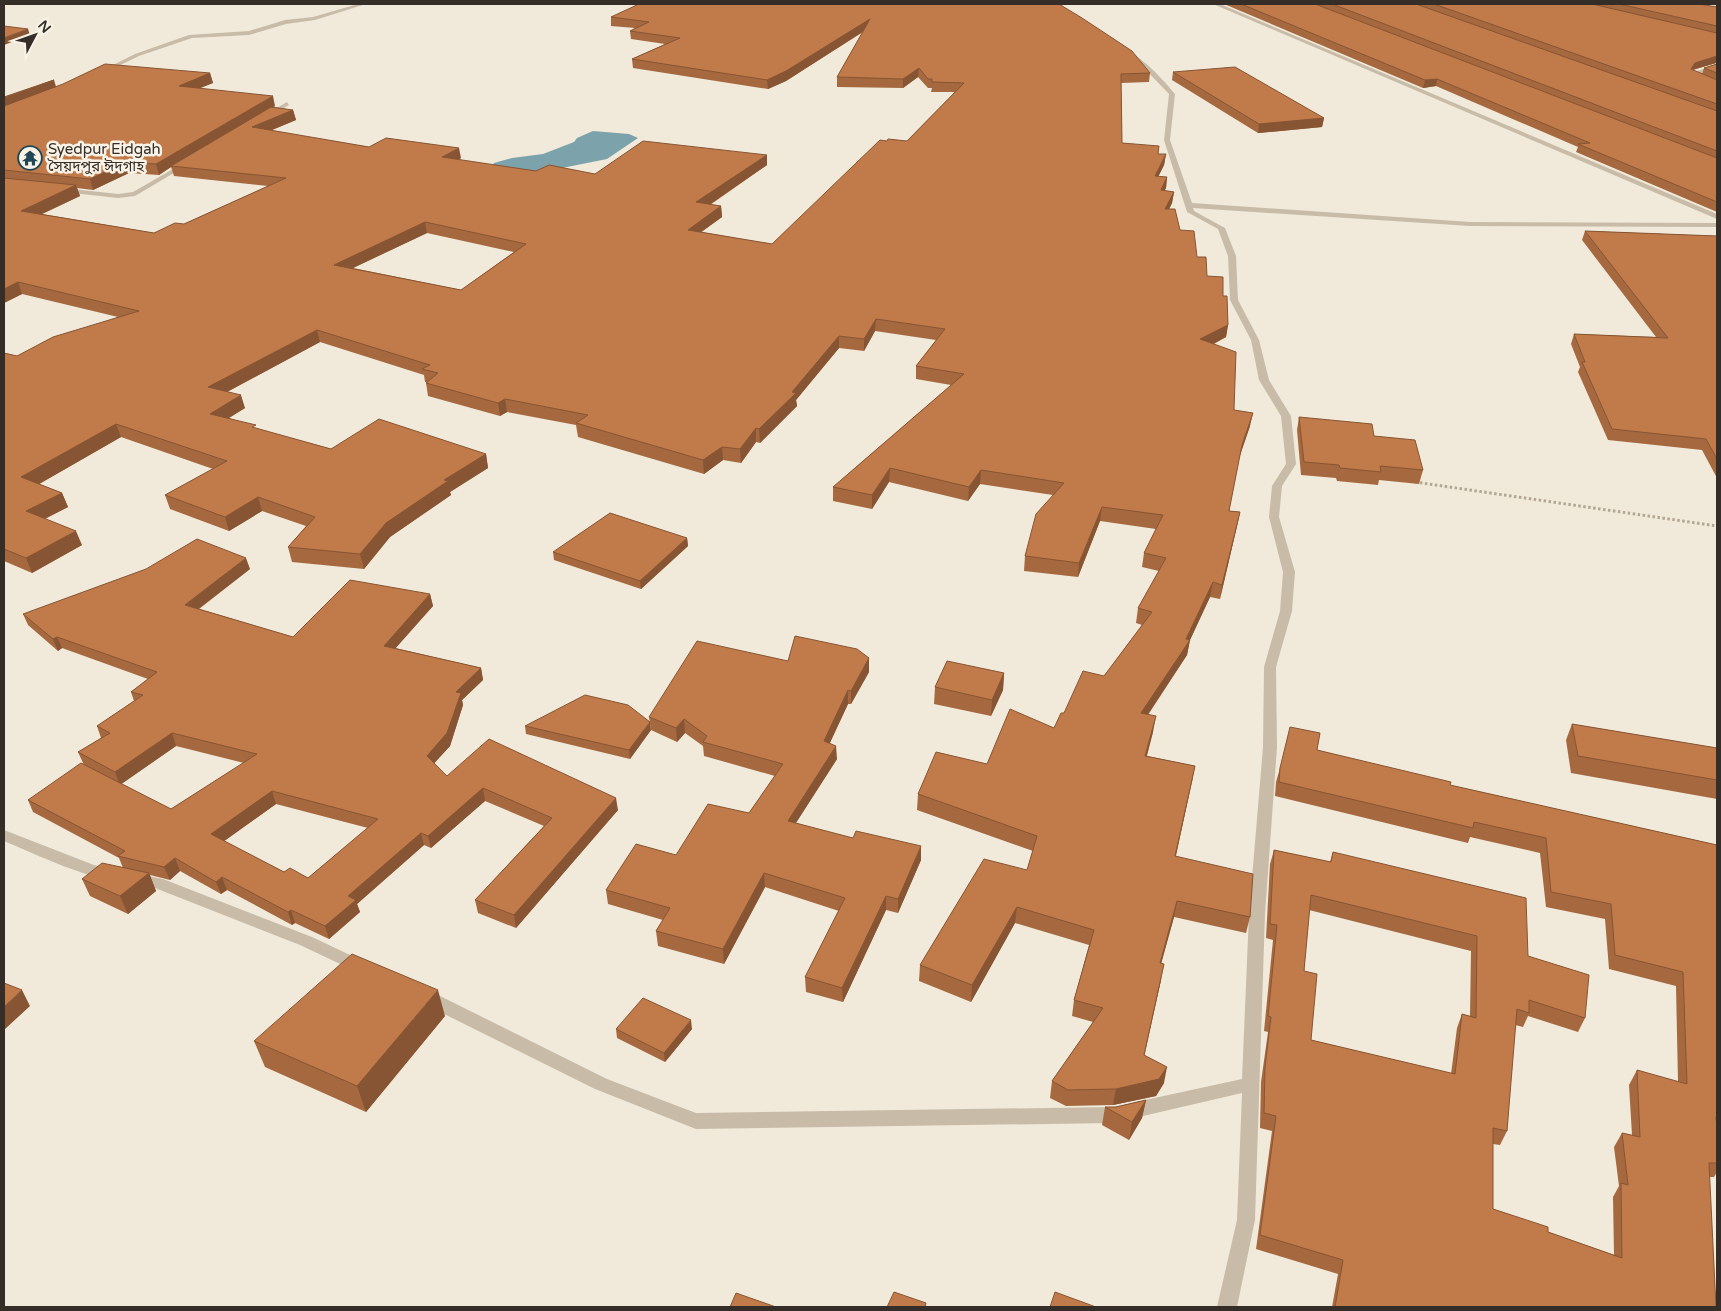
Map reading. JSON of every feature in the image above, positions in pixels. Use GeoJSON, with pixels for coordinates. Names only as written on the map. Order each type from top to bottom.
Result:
{"type":"FeatureCollection","features":[{"type":"Feature","properties":{"kind":"street"},"geometry":{"type":"LineString","coordinates":[[92,77],[137,55],[191,36],[248,33],[286,22],[313,19],[364,4]]}},
{"type":"Feature","properties":{"kind":"street"},"geometry":{"type":"LineString","coordinates":[[1216,4],[1717,217]]}},
{"type":"Feature","properties":{"kind":"street"},"geometry":{"type":"LineString","coordinates":[[1117,46],[1142,63],[1172,94],[1167,140],[1191,212],[1221,228],[1232,256],[1234,300],[1255,340],[1264,380],[1286,416],[1291,464],[1277,486],[1274,517],[1289,572],[1286,611],[1270,667],[1270,747],[1258,905],[1246,1220],[1227,1307]]}},
{"type":"Feature","properties":{"kind":"street"},"geometry":{"type":"LineString","coordinates":[[1717,67],[1695,73],[1692,76],[1717,85]]}},
{"type":"Feature","properties":{"kind":"street"},"geometry":{"type":"LineString","coordinates":[[261,119],[288,104]]}},
{"type":"Feature","properties":{"kind":"street"},"geometry":{"type":"LineString","coordinates":[[51,189],[118,196],[135,194],[194,158]]}},
{"type":"Feature","properties":{"kind":"street"},"geometry":{"type":"LineString","coordinates":[[1189,205],[1470,224],[1650,226],[1717,224]]}},
{"type":"Feature","properties":{"kind":"street"},"geometry":{"type":"LineString","coordinates":[[4,835],[91,870],[158,883],[306,941],[377,974]]}},
{"type":"Feature","properties":{"kind":"street"},"geometry":{"type":"LineString","coordinates":[[412,991],[601,1084],[696,1121],[1113,1115],[1251,1084]]}},
{"type":"Feature","properties":{"kind":"path"},"geometry":{"type":"LineString","coordinates":[[1407,481],[1717,526]]}},
{"type":"Feature","properties":{"kind":"water"},"geometry":{"type":"Polygon","coordinates":[[[593,131],[629,134],[638,138],[607,159],[542,172],[490,169],[494,163],[512,158],[543,154],[574,142],[577,138],[593,131]]]}},
{"type":"Feature","properties":{"kind":"building"},"geometry":{"type":"Polygon","coordinates":[[[639,4],[1059,4],[1132,51],[1150,73],[1121,74],[1122,143],[1159,146],[1158,154],[1166,154],[1155,176],[1167,177],[1161,190],[1174,192],[1165,209],[1175,209],[1180,230],[1194,231],[1197,257],[1206,257],[1207,276],[1223,277],[1223,296],[1227,296],[1228,325],[1200,339],[1236,352],[1234,410],[1253,413],[1242,445],[1229,511],[1240,512],[1222,585],[1213,582],[1186,639],[1190,640],[1141,713],[1156,716],[1145,756],[1195,766],[1175,856],[1253,874],[1250,917],[1177,901],[1160,963],[1164,964],[1144,1055],[1167,1067],[1159,1079],[1116,1089],[1068,1090],[1052,1081],[1103,1008],[1074,1000],[1094,930],[1017,907],[972,985],[920,965],[984,859],[1027,870],[1037,836],[918,794],[936,752],[987,764],[1010,709],[1054,728],[1061,713],[1064,713],[1083,671],[1104,676],[1152,612],[1138,608],[1166,558],[1144,553],[1163,515],[1102,507],[1079,563],[1025,556],[1036,514],[1064,483],[981,470],[969,487],[890,468],[872,495],[833,487],[964,374],[916,366],[945,329],[876,319],[864,339],[839,336],[792,392],[796,393],[759,429],[756,428],[740,449],[722,447],[703,460],[576,423],[588,415],[505,399],[498,403],[426,383],[438,373],[422,369],[430,365],[317,330],[208,387],[241,395],[210,414],[256,425],[252,427],[331,449],[379,419],[486,454],[444,480],[448,481],[386,523],[360,554],[288,547],[315,517],[258,497],[225,517],[165,495],[227,461],[116,424],[21,477],[62,493],[26,511],[76,531],[26,558],[4,549],[4,353],[17,356],[53,337],[139,311],[18,282],[4,289],[4,178],[76,185],[21,211],[154,233],[175,223],[184,224],[286,178],[171,166],[271,107],[293,110],[252,127],[369,147],[386,138],[459,148],[442,157],[536,171],[549,165],[595,174],[643,141],[767,155],[696,202],[721,206],[688,230],[772,244],[880,140],[907,141],[964,83],[932,82],[932,79],[928,79],[919,68],[903,79],[837,77],[870,19],[786,71],[767,80],[632,59],[680,38],[630,31],[649,22],[611,17],[639,4]],[[425,222],[334,265],[461,290],[526,244],[425,222]]]}},
{"type":"Feature","properties":{"kind":"building"},"geometry":{"type":"Polygon","coordinates":[[[1241,4],[1315,4],[1717,158],[1717,202],[1578,144],[1590,143],[1437,79],[1425,80],[1241,4]]]}},
{"type":"Feature","properties":{"kind":"building"},"geometry":{"type":"Polygon","coordinates":[[[1332,4],[1416,4],[1717,111],[1717,151],[1332,4]]]}},
{"type":"Feature","properties":{"kind":"building"},"geometry":{"type":"Polygon","coordinates":[[[1434,4],[1592,4],[1717,33],[1717,56],[1695,63],[1691,69],[1717,80],[1717,104],[1434,4]]]}},
{"type":"Feature","properties":{"kind":"building"},"geometry":{"type":"Polygon","coordinates":[[[1619,4],[1699,4],[1717,7],[1717,26],[1619,4]]]}},
{"type":"Feature","properties":{"kind":"building"},"geometry":{"type":"Polygon","coordinates":[[[4,26],[28,29],[4,38],[4,26]]]}},
{"type":"Feature","properties":{"kind":"building"},"geometry":{"type":"Polygon","coordinates":[[[105,64],[210,73],[179,86],[273,96],[156,164],[126,162],[90,179],[4,170],[4,106],[63,84],[105,64]]]}},
{"type":"Feature","properties":{"kind":"building"},"geometry":{"type":"Polygon","coordinates":[[[1717,64],[1717,73],[1704,68],[1717,64]]]}},
{"type":"Feature","properties":{"kind":"building"},"geometry":{"type":"Polygon","coordinates":[[[1235,67],[1324,118],[1259,124],[1173,72],[1235,67]]]}},
{"type":"Feature","properties":{"kind":"building"},"geometry":{"type":"Polygon","coordinates":[[[54,80],[4,98],[4,97],[54,80]]]}},
{"type":"Feature","properties":{"kind":"building"},"geometry":{"type":"Polygon","coordinates":[[[1585,231],[1717,236],[1717,459],[1706,439],[1612,429],[1582,362],[1585,362],[1574,334],[1668,338],[1585,231]]]}},
{"type":"Feature","properties":{"kind":"building"},"geometry":{"type":"Polygon","coordinates":[[[1299,417],[1372,424],[1374,436],[1415,440],[1423,470],[1380,466],[1381,472],[1340,468],[1339,465],[1304,462],[1299,417]]]}},
{"type":"Feature","properties":{"kind":"building"},"geometry":{"type":"Polygon","coordinates":[[[610,513],[687,538],[640,581],[553,552],[610,513]]]}},
{"type":"Feature","properties":{"kind":"building"},"geometry":{"type":"Polygon","coordinates":[[[197,539],[246,558],[185,605],[293,637],[350,580],[430,594],[384,646],[481,668],[456,692],[461,693],[447,733],[427,756],[447,776],[489,739],[616,798],[514,915],[475,900],[552,818],[483,788],[428,836],[421,833],[348,896],[356,900],[325,926],[291,910],[288,912],[222,877],[216,882],[175,858],[164,867],[118,856],[125,851],[28,800],[81,763],[171,809],[257,754],[172,733],[115,772],[78,752],[110,733],[97,726],[143,695],[131,692],[157,672],[57,637],[53,639],[23,614],[146,569],[197,539]],[[272,791],[211,834],[284,872],[290,868],[308,878],[378,819],[272,791]]]}},
{"type":"Feature","properties":{"kind":"building"},"geometry":{"type":"Polygon","coordinates":[[[795,636],[857,649],[869,658],[851,691],[848,690],[824,741],[836,746],[788,821],[853,838],[856,831],[921,846],[898,899],[886,896],[842,988],[805,977],[845,898],[764,873],[723,949],[656,931],[670,908],[606,890],[636,844],[676,855],[708,804],[749,813],[783,764],[703,742],[707,736],[684,719],[676,728],[649,717],[697,641],[788,661],[795,636]]]}},
{"type":"Feature","properties":{"kind":"building"},"geometry":{"type":"Polygon","coordinates":[[[947,661],[1004,673],[992,700],[935,687],[947,661]]]}},
{"type":"Feature","properties":{"kind":"building"},"geometry":{"type":"Polygon","coordinates":[[[585,695],[628,705],[650,722],[629,750],[525,726],[585,695]]]}},
{"type":"Feature","properties":{"kind":"building"},"geometry":{"type":"Polygon","coordinates":[[[1572,724],[1717,748],[1717,780],[1578,756],[1572,724]]]}},
{"type":"Feature","properties":{"kind":"building"},"geometry":{"type":"Polygon","coordinates":[[[1290,727],[1320,733],[1317,750],[1451,782],[1450,785],[1717,845],[1717,1163],[1709,1163],[1716,1307],[1335,1307],[1343,1260],[1260,1235],[1276,1116],[1264,1113],[1265,1067],[1271,1017],[1268,1016],[1277,925],[1270,924],[1274,850],[1331,862],[1333,852],[1526,898],[1528,956],[1589,975],[1585,1018],[1529,1000],[1529,1013],[1517,1009],[1507,1131],[1493,1128],[1493,1209],[1548,1227],[1548,1232],[1622,1258],[1621,1183],[1628,1185],[1622,1133],[1640,1137],[1637,1070],[1687,1084],[1683,972],[1615,955],[1611,904],[1551,892],[1546,838],[1474,822],[1473,828],[1279,782],[1280,768],[1290,727]],[[1311,895],[1304,971],[1317,974],[1311,1040],[1455,1074],[1462,1014],[1476,1018],[1477,936],[1311,895]]]}},
{"type":"Feature","properties":{"kind":"building"},"geometry":{"type":"Polygon","coordinates":[[[102,863],[149,873],[120,896],[82,879],[102,863]]]}},
{"type":"Feature","properties":{"kind":"building"},"geometry":{"type":"Polygon","coordinates":[[[352,954],[438,990],[357,1086],[254,1041],[352,954]]]}},
{"type":"Feature","properties":{"kind":"building"},"geometry":{"type":"Polygon","coordinates":[[[4,983],[22,990],[4,1007],[4,983]]]}},
{"type":"Feature","properties":{"kind":"building"},"geometry":{"type":"Polygon","coordinates":[[[643,998],[691,1020],[664,1053],[616,1029],[643,998]]]}},
{"type":"Feature","properties":{"kind":"building"},"geometry":{"type":"Polygon","coordinates":[[[1146,1100],[1132,1122],[1105,1107],[1116,1107],[1146,1100]]]}},
{"type":"Feature","properties":{"kind":"building"},"geometry":{"type":"Polygon","coordinates":[[[894,1292],[926,1303],[925,1307],[887,1307],[894,1292]]]}},
{"type":"Feature","properties":{"kind":"building"},"geometry":{"type":"Polygon","coordinates":[[[1055,1292],[1096,1307],[1050,1307],[1055,1292]]]}},
{"type":"Feature","properties":{"kind":"building"},"geometry":{"type":"Polygon","coordinates":[[[736,1293],[776,1307],[730,1307],[736,1293]]]}},
{"type":"Feature","properties":{"kind":"place","name":"Syedpur Eidgah সৈয়দপুর ঈদগাহ"},"geometry":{"type":"Point","coordinates":[30,158]}}]}
